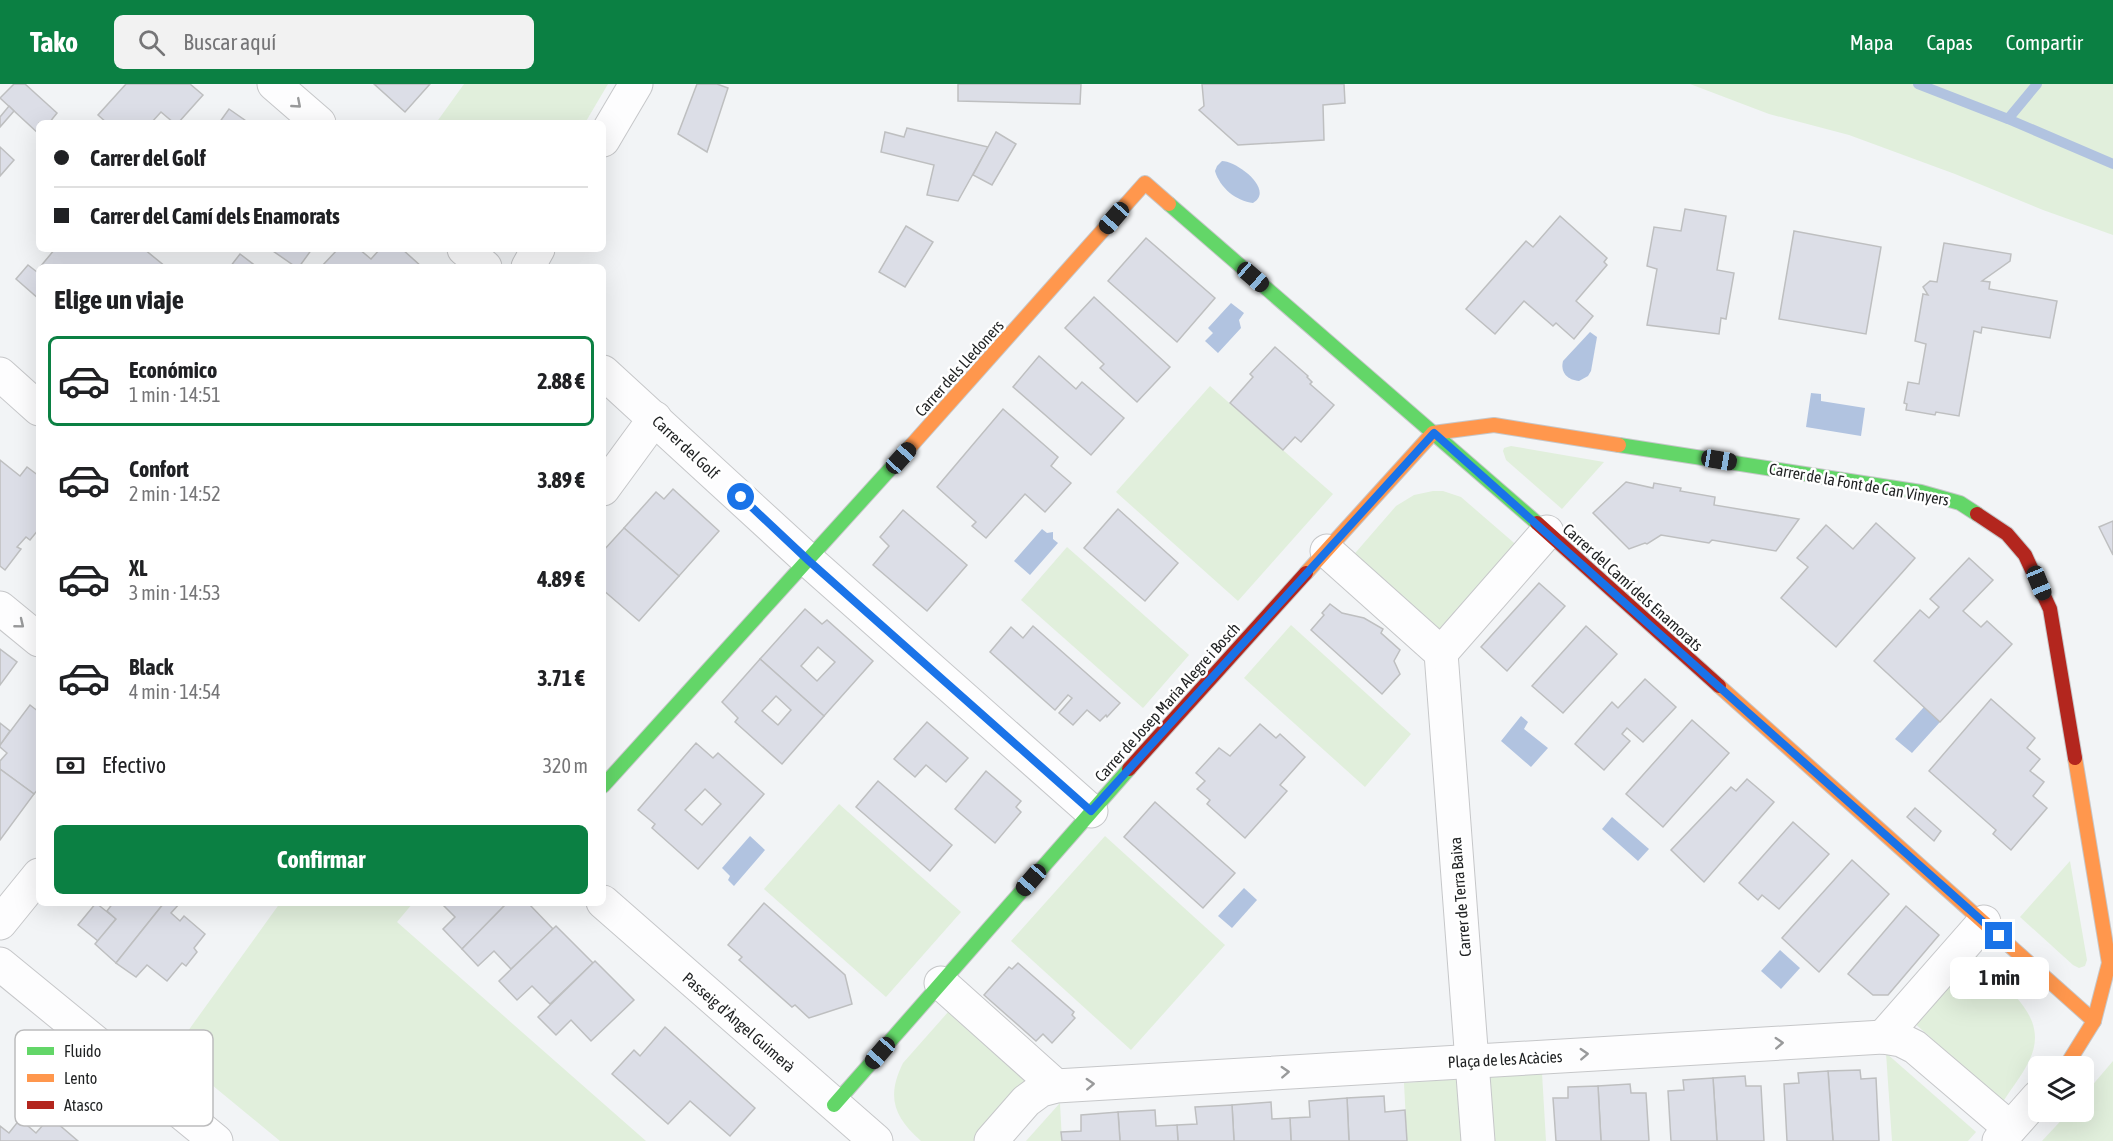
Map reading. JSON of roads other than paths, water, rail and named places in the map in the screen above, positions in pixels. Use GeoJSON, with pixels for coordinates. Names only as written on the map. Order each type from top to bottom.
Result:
{"type":"FeatureCollection","features":[{"type":"Feature","properties":{"kind":"street"},"geometry":{"type":"LineString","coordinates":[[274,84],[316,120]]}},
{"type":"Feature","properties":{"kind":"street"},"geometry":{"type":"LineString","coordinates":[[606,135],[636,84]]}},
{"type":"Feature","properties":{"kind":"street","name":"Carrer del Camí dels Enamorats"},"geometry":{"type":"LineString","coordinates":[[1144,183],[1547,532],[2094,1021]]}},
{"type":"Feature","properties":{"kind":"street","name":"Carrer dels Lledoners"},"geometry":{"type":"LineString","coordinates":[[606,783],[809,561],[1144,183]]}},
{"type":"Feature","properties":{"kind":"street"},"geometry":{"type":"LineString","coordinates":[[468,252],[482,264]]}},
{"type":"Feature","properties":{"kind":"street"},"geometry":{"type":"LineString","coordinates":[[0,374],[36,406]]}},
{"type":"Feature","properties":{"kind":"street","name":"Carrer del Golf"},"geometry":{"type":"LineString","coordinates":[[606,375],[809,561],[1091,811]]}},
{"type":"Feature","properties":{"kind":"street"},"geometry":{"type":"LineString","coordinates":[[606,485],[655,418]]}},
{"type":"Feature","properties":{"kind":"street","name":"Carrer de la Font de Can Vinyers"},"geometry":{"type":"LineString","coordinates":[[1434,433],[1494,425],[1921,492],[1960,503],[2007,534],[2025,555],[2039,583],[2052,620],[2109,963],[2094,1021],[2072,1056]]}},
{"type":"Feature","properties":{"kind":"street","name":"Carrer de Josep Maria Alegre i Bosch"},"geometry":{"type":"LineString","coordinates":[[834,1105],[1091,811],[1434,433]]}},
{"type":"Feature","properties":{"kind":"street"},"geometry":{"type":"LineString","coordinates":[[1327,550],[1441,653],[1547,532]]}},
{"type":"Feature","properties":{"kind":"street"},"geometry":{"type":"LineString","coordinates":[[0,608],[36,638]]}},
{"type":"Feature","properties":{"kind":"street","name":"Carrer de Terra Baixa"},"geometry":{"type":"LineString","coordinates":[[1441,653],[1478,1141]]}},
{"type":"Feature","properties":{"kind":"street"},"geometry":{"type":"LineString","coordinates":[[0,923],[36,879]]}},
{"type":"Feature","properties":{"kind":"street","name":"Passeig d'Àngel Guimerà"},"geometry":{"type":"LineString","coordinates":[[606,905],[876,1141]]}},
{"type":"Feature","properties":{"kind":"street"},"geometry":{"type":"LineString","coordinates":[[1883,1037],[1984,922]]}},
{"type":"Feature","properties":{"kind":"street"},"geometry":{"type":"LineString","coordinates":[[0,964],[81,1030]]}},
{"type":"Feature","properties":{"kind":"street"},"geometry":{"type":"LineString","coordinates":[[941,983],[1056,1086]]}},
{"type":"Feature","properties":{"kind":"street","name":"Plaça de les Acàcies"},"geometry":{"type":"LineString","coordinates":[[991,1141],[1026,1101],[1041,1090],[1056,1086],[1883,1037],[1900,1040],[1915,1047],[2005,1134]]}},
{"type":"Feature","properties":{"kind":"street"},"geometry":{"type":"LineString","coordinates":[[2005,1134],[2028,1108]]}},
{"type":"Feature","properties":{"kind":"street"},"geometry":{"type":"LineString","coordinates":[[198,1126],[216,1141]]}},
{"type":"Feature","properties":{"kind":"water"},"geometry":{"type":"Polygon","coordinates":[[[1222,161],[1229,162],[1244,171],[1257,184],[1260,191],[1259,197],[1253,203],[1241,200],[1221,183],[1215,171],[1222,161]]]}},
{"type":"Feature","properties":{"kind":"water"},"geometry":{"type":"Polygon","coordinates":[[[1231,303],[1244,313],[1239,320],[1241,328],[1218,353],[1205,341],[1213,333],[1208,328],[1231,303]]]}},
{"type":"Feature","properties":{"kind":"water"},"geometry":{"type":"Polygon","coordinates":[[[1590,332],[1597,337],[1591,371],[1588,376],[1579,381],[1571,379],[1564,372],[1563,361],[1590,332]]]}},
{"type":"Feature","properties":{"kind":"water"},"geometry":{"type":"Polygon","coordinates":[[[1811,393],[1821,394],[1821,401],[1865,408],[1861,436],[1806,427],[1811,393]]]}},
{"type":"Feature","properties":{"kind":"water"},"geometry":{"type":"Polygon","coordinates":[[[1042,529],[1047,533],[1053,532],[1053,539],[1058,543],[1030,575],[1014,561],[1042,529]]]}},
{"type":"Feature","properties":{"kind":"water"},"geometry":{"type":"Polygon","coordinates":[[[1924,707],[1940,722],[1912,753],[1895,739],[1924,707]]]}},
{"type":"Feature","properties":{"kind":"water"},"geometry":{"type":"Polygon","coordinates":[[[1521,716],[1528,722],[1524,729],[1548,748],[1531,767],[1501,741],[1521,716]]]}},
{"type":"Feature","properties":{"kind":"water"},"geometry":{"type":"Polygon","coordinates":[[[1612,817],[1649,849],[1638,861],[1602,829],[1612,817]]]}},
{"type":"Feature","properties":{"kind":"water"},"geometry":{"type":"Polygon","coordinates":[[[750,836],[765,850],[734,886],[728,880],[730,876],[722,868],[750,836]]]}},
{"type":"Feature","properties":{"kind":"water"},"geometry":{"type":"Polygon","coordinates":[[[1244,888],[1257,900],[1232,928],[1218,916],[1244,888]]]}},
{"type":"Feature","properties":{"kind":"water"},"geometry":{"type":"Polygon","coordinates":[[[1780,950],[1800,968],[1781,989],[1761,971],[1780,950]]]}},
{"type":"Feature","properties":{"kind":"waterway"},"geometry":{"type":"LineString","coordinates":[[1918,84],[2113,164]]}},
{"type":"Feature","properties":{"kind":"waterway"},"geometry":{"type":"LineString","coordinates":[[2008,119],[2037,84]]}}]}
